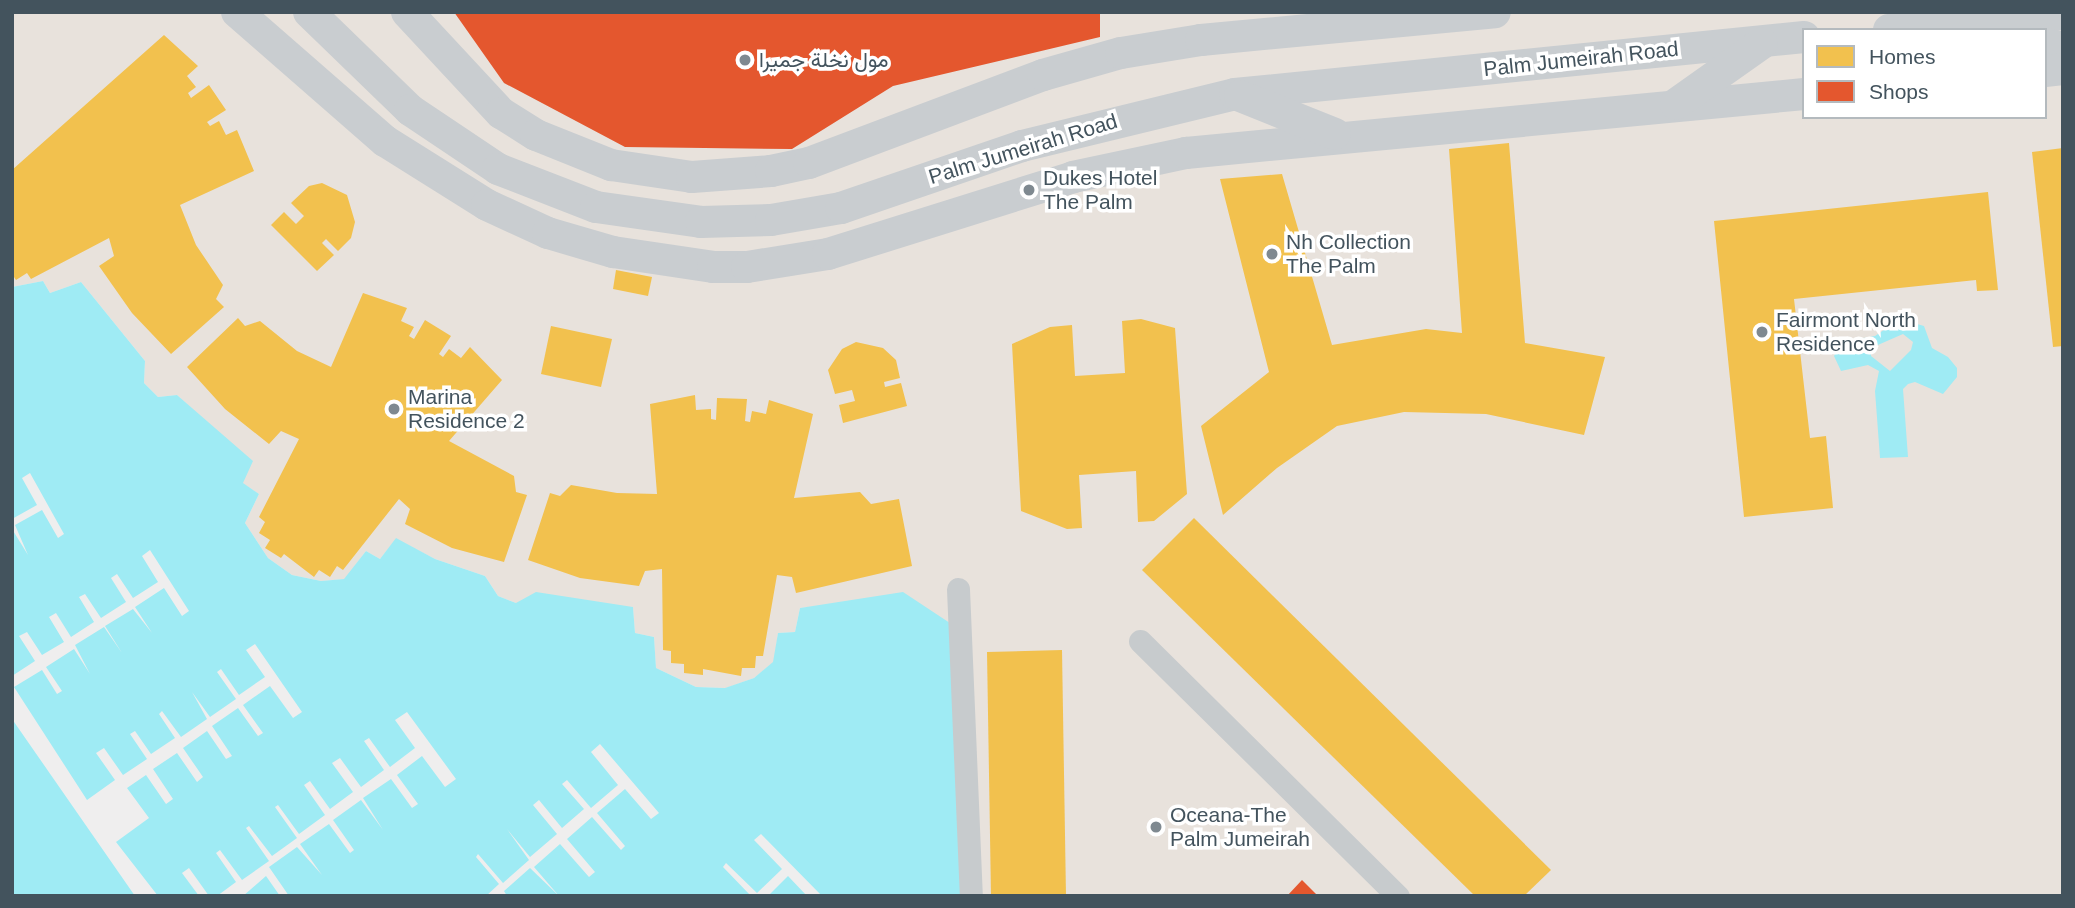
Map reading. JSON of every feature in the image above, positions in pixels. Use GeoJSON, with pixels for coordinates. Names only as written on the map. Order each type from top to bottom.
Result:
{"type":"FeatureCollection","features":[{"type":"Feature","properties":{"kind":"main road"},"geometry":{"type":"LineString","coordinates":[[237,12],[385,141],[429,170],[517,220],[580,243],[680,264],[747,267],[828,254],[1116,167],[1237,146],[1802,94]]}},
{"type":"Feature","properties":{"kind":"main road"},"geometry":{"type":"LineString","coordinates":[[272,12],[429,170]]}},
{"type":"Feature","properties":{"kind":"main road","name":"Palm Jumeirah Road"},"geometry":{"type":"LineString","coordinates":[[309,12],[410,110],[467,152],[562,196],[666,219],[736,222],[818,213],[1077,130],[1235,94],[1802,37]]}},
{"type":"Feature","properties":{"kind":"main road"},"geometry":{"type":"LineString","coordinates":[[388,12],[438,67],[501,113],[573,152],[611,165],[652,173],[732,176],[771,171],[847,152],[1043,75],[1121,53],[1201,40],[1495,12]]}},
{"type":"Feature","properties":{"kind":"main road"},"geometry":{"type":"LineString","coordinates":[[407,12],[501,113]]}},
{"type":"Feature","properties":{"kind":"main road"},"geometry":{"type":"LineString","coordinates":[[1941,28],[1993,26],[2063,14]]}},
{"type":"Feature","properties":{"kind":"main road"},"geometry":{"type":"LineString","coordinates":[[1674,104],[1764,41]]}},
{"type":"Feature","properties":{"kind":"main road"},"geometry":{"type":"LineString","coordinates":[[1235,94],[1339,136]]}},
{"type":"Feature","properties":{"kind":"street"},"geometry":{"type":"LineString","coordinates":[[958,589],[971,896]]}},
{"type":"Feature","properties":{"kind":"street"},"geometry":{"type":"LineString","coordinates":[[1140,641],[1398,896]]}},
{"type":"Feature","properties":{"kind":"sand"},"geometry":{"type":"Polygon","coordinates":[[[12,12],[2063,12],[2063,896],[973,896],[850,603],[800,608],[795,632],[778,633],[774,662],[754,678],[726,688],[696,687],[656,668],[654,637],[635,633],[633,607],[516,603],[498,596],[485,576],[435,559],[396,539],[380,559],[366,551],[345,579],[321,581],[292,575],[268,558],[245,523],[259,494],[242,483],[210,425],[177,395],[158,397],[144,383],[145,361],[81,282],[50,293],[43,281],[12,287],[12,12]]]}},
{"type":"Feature","properties":{"kind":"water"},"geometry":{"type":"Polygon","coordinates":[[[43,281],[50,293],[81,282],[145,361],[144,383],[158,397],[177,395],[253,461],[243,483],[259,494],[245,523],[268,558],[292,575],[321,581],[344,579],[366,551],[380,559],[396,538],[435,559],[485,576],[498,596],[516,603],[536,592],[633,607],[635,633],[654,637],[656,668],[696,687],[725,688],[754,678],[773,662],[778,633],[795,632],[800,608],[903,592],[965,633],[973,896],[12,896],[12,287],[43,281]]]}},
{"type":"Feature","properties":{"kind":"water"},"geometry":{"type":"Polygon","coordinates":[[[1900,319],[1924,326],[1932,348],[1948,357],[1957,368],[1957,377],[1943,394],[1915,382],[1903,389],[1908,457],[1880,458],[1875,391],[1879,371],[1868,365],[1841,371],[1834,356],[1842,342],[1875,336],[1900,319]],[[1903,334],[1871,348],[1871,356],[1890,371],[1911,350],[1913,342],[1903,334]]]}},
{"type":"Feature","properties":{"kind":"pier"},"geometry":{"type":"Polygon","coordinates":[[[30,473],[64,534],[58,538],[42,510],[15,525],[28,555],[12,529],[12,519],[37,505],[22,478],[30,473]]]}},
{"type":"Feature","properties":{"kind":"pier"},"geometry":{"type":"Polygon","coordinates":[[[150,550],[189,611],[182,616],[164,588],[135,607],[152,633],[133,609],[105,626],[122,653],[104,627],[75,645],[90,674],[74,649],[46,667],[62,691],[57,694],[42,670],[14,687],[87,800],[115,780],[96,753],[104,748],[123,775],[147,759],[130,734],[135,731],[151,754],[175,738],[159,714],[162,711],[181,737],[207,719],[192,692],[210,717],[236,699],[217,672],[221,669],[239,695],[265,677],[246,650],[255,644],[302,712],[293,718],[270,686],[243,705],[263,733],[258,736],[238,708],[212,726],[232,756],[226,759],[207,731],[183,748],[203,777],[197,782],[177,753],[153,769],[173,799],[166,804],[146,775],[127,788],[149,818],[116,842],[158,896],[135,896],[12,719],[12,676],[35,661],[19,636],[27,632],[42,655],[64,642],[49,617],[56,613],[71,637],[94,622],[79,597],[85,594],[101,618],[126,602],[111,578],[117,574],[133,598],[158,582],[142,556],[150,550]]]}},
{"type":"Feature","properties":{"kind":"pier"},"geometry":{"type":"Polygon","coordinates":[[[407,712],[456,779],[445,787],[422,756],[397,775],[418,804],[412,808],[391,779],[363,798],[383,830],[361,800],[333,820],[354,850],[350,853],[329,824],[300,844],[322,875],[297,847],[269,867],[289,896],[280,896],[266,876],[243,896],[217,896],[236,882],[216,853],[220,850],[242,880],[269,861],[246,828],[249,826],[272,856],[297,838],[275,807],[278,805],[299,834],[325,815],[304,785],[310,781],[330,809],[353,792],[332,763],[340,758],[361,787],[384,770],[364,741],[369,738],[390,767],[415,748],[395,720],[407,712]]]}},
{"type":"Feature","properties":{"kind":"pier"},"geometry":{"type":"Polygon","coordinates":[[[600,744],[659,813],[651,819],[625,789],[597,813],[625,846],[621,850],[592,817],[567,839],[595,872],[589,877],[560,844],[534,867],[559,896],[530,868],[504,891],[507,896],[486,896],[499,884],[476,857],[478,854],[503,883],[529,860],[507,829],[530,857],[557,834],[533,805],[539,800],[562,828],[584,809],[562,784],[567,780],[591,808],[618,785],[591,752],[600,744]]]}},
{"type":"Feature","properties":{"kind":"pier"},"geometry":{"type":"Polygon","coordinates":[[[761,834],[822,896],[807,896],[788,876],[768,896],[751,896],[723,867],[726,863],[757,893],[782,869],[754,840],[761,834]]]}},
{"type":"Feature","properties":{"kind":"pier"},"geometry":{"type":"Polygon","coordinates":[[[189,868],[209,896],[199,896],[182,873],[189,868]]]}},
{"type":"Feature","properties":{"kind":"building: Homes"},"geometry":{"type":"Polygon","coordinates":[[[164,35],[198,66],[187,76],[196,87],[188,93],[191,98],[209,85],[226,110],[207,122],[210,126],[219,121],[226,135],[237,130],[254,171],[180,205],[196,245],[223,285],[216,299],[224,307],[171,354],[132,313],[99,266],[114,256],[109,238],[31,279],[27,273],[16,280],[12,274],[12,170],[164,35]]]}},
{"type":"Feature","properties":{"kind":"building: Homes","name":"Nh Collection The Palm"},"geometry":{"type":"Polygon","coordinates":[[[1509,143],[1525,343],[1605,357],[1584,435],[1486,414],[1404,412],[1337,426],[1277,468],[1223,515],[1201,426],[1269,372],[1220,179],[1282,174],[1332,345],[1426,329],[1462,333],[1449,149],[1509,143]]]}},
{"type":"Feature","properties":{"kind":"building: Homes"},"geometry":{"type":"Polygon","coordinates":[[[2063,148],[2063,346],[2053,347],[2032,152],[2063,148]]]}},
{"type":"Feature","properties":{"kind":"building: Homes"},"geometry":{"type":"Polygon","coordinates":[[[322,183],[347,195],[355,222],[351,238],[338,251],[326,239],[322,243],[334,255],[317,271],[271,225],[284,212],[296,224],[304,216],[291,203],[309,186],[322,183]]]}},
{"type":"Feature","properties":{"kind":"building: Homes","name":"Fairmont North Residence"},"geometry":{"type":"Polygon","coordinates":[[[1988,192],[1998,290],[1977,291],[1976,280],[1794,299],[1810,438],[1826,436],[1833,508],[1744,517],[1714,221],[1988,192]]]}},
{"type":"Feature","properties":{"kind":"building: Homes"},"geometry":{"type":"Polygon","coordinates":[[[616,270],[652,277],[648,296],[613,289],[616,270]]]}},
{"type":"Feature","properties":{"kind":"building: Homes","name":"Marina Residence 2"},"geometry":{"type":"Polygon","coordinates":[[[363,293],[407,308],[401,321],[414,327],[409,336],[414,339],[425,320],[451,336],[439,354],[443,357],[449,349],[461,358],[470,347],[502,380],[449,441],[514,476],[516,492],[527,495],[504,562],[452,548],[405,524],[410,509],[399,499],[343,570],[337,566],[330,577],[319,570],[314,577],[284,554],[281,558],[265,548],[270,540],[259,533],[265,522],[259,517],[299,439],[281,431],[269,444],[225,409],[187,367],[238,318],[245,326],[260,321],[297,351],[331,367],[363,293]]]}},
{"type":"Feature","properties":{"kind":"building: Homes"},"geometry":{"type":"Polygon","coordinates":[[[1141,319],[1175,328],[1187,494],[1154,521],[1138,522],[1136,471],[1079,475],[1082,528],[1067,529],[1021,511],[1012,344],[1050,327],[1072,325],[1075,376],[1125,373],[1122,321],[1141,319]]]}},
{"type":"Feature","properties":{"kind":"building: Homes"},"geometry":{"type":"Polygon","coordinates":[[[551,326],[612,339],[601,387],[541,374],[551,326]]]}},
{"type":"Feature","properties":{"kind":"building: Homes"},"geometry":{"type":"Polygon","coordinates":[[[856,342],[883,348],[896,360],[900,378],[884,382],[885,387],[901,383],[907,406],[843,423],[839,405],[855,401],[852,390],[835,394],[828,370],[842,349],[856,342]]]}},
{"type":"Feature","properties":{"kind":"building: Homes"},"geometry":{"type":"Polygon","coordinates":[[[695,395],[696,410],[711,409],[711,419],[716,420],[717,398],[747,399],[745,421],[750,422],[752,411],[766,414],[769,400],[813,414],[794,498],[860,492],[871,504],[899,499],[912,566],[796,593],[792,577],[777,575],[763,656],[756,656],[755,668],[742,668],[741,676],[703,669],[703,675],[684,673],[684,664],[671,663],[671,651],[663,650],[662,569],[645,571],[639,586],[580,578],[528,560],[550,493],[560,496],[571,485],[617,493],[657,494],[650,404],[695,395]]]}},
{"type":"Feature","properties":{"kind":"building: Homes"},"geometry":{"type":"Polygon","coordinates":[[[1194,518],[1551,870],[1524,896],[1475,896],[1142,570],[1194,518]]]}},
{"type":"Feature","properties":{"kind":"building: Homes"},"geometry":{"type":"Polygon","coordinates":[[[1062,650],[1066,896],[991,896],[987,652],[1062,650]]]}},
{"type":"Feature","properties":{"kind":"building: Shops","name":"مول نخلة جميرا"},"geometry":{"type":"Polygon","coordinates":[[[454,12],[1100,12],[1100,37],[893,86],[792,149],[625,147],[504,83],[454,12]]]}},
{"type":"Feature","properties":{"kind":"building: Shops"},"geometry":{"type":"Polygon","coordinates":[[[1302,880],[1318,896],[1287,896],[1302,880]]]}},
{"type":"Feature","properties":{"kind":"place","name":"مول نخلة جميرا"},"geometry":{"type":"Point","coordinates":[745,60]}},
{"type":"Feature","properties":{"kind":"place","name":"Dukes Hotel The Palm"},"geometry":{"type":"Point","coordinates":[1029,190]}},
{"type":"Feature","properties":{"kind":"place","name":"Nh Collection The Palm"},"geometry":{"type":"Point","coordinates":[1272,254]}},
{"type":"Feature","properties":{"kind":"place","name":"Fairmont North Residence"},"geometry":{"type":"Point","coordinates":[1762,332]}},
{"type":"Feature","properties":{"kind":"place","name":"Marina Residence 2"},"geometry":{"type":"Point","coordinates":[394,409]}},
{"type":"Feature","properties":{"kind":"place","name":"Oceana-The Palm Jumeirah"},"geometry":{"type":"Point","coordinates":[1156,827]}}]}
